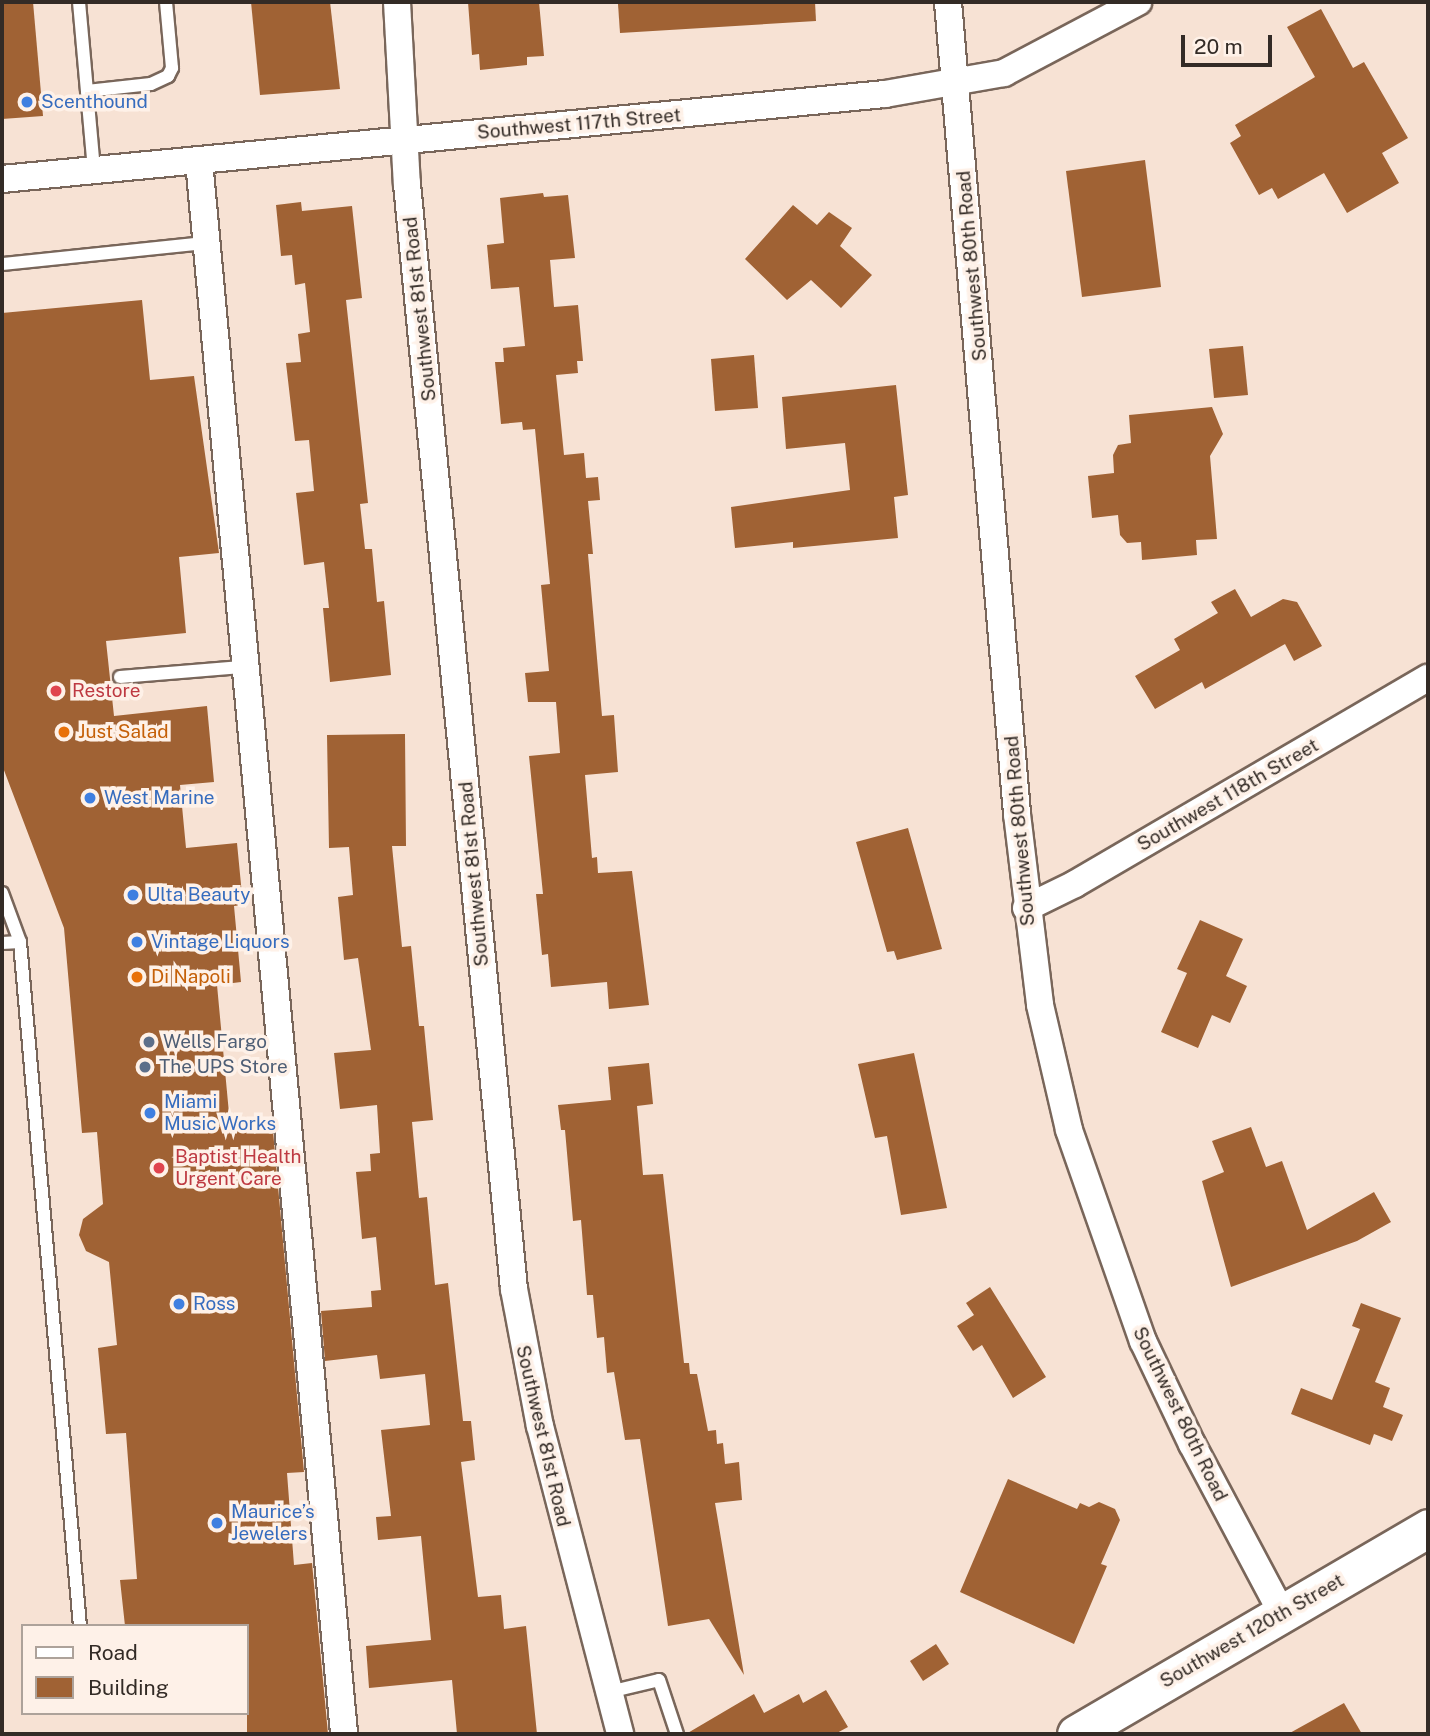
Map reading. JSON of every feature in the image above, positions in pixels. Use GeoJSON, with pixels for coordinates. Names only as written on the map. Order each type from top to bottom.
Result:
{"type":"FeatureCollection","features":[{"type":"Feature","properties":{"kind":"street","name":"Southwest 81st Road"},"geometry":{"type":"LineString","coordinates":[[397,2],[405,92],[404,141],[514,1289],[540,1426],[620,1734]]}},
{"type":"Feature","properties":{"kind":"street","name":"Southwest 80th Road"},"geometry":{"type":"LineString","coordinates":[[948,2],[1026,908],[1053,1064],[1106,1242],[1160,1380],[1282,1613]]}},
{"type":"Feature","properties":{"kind":"street","name":"Southwest 117th Street"},"geometry":{"type":"LineString","coordinates":[[2,179],[885,94],[956,83],[1014,68],[1138,2]]}},
{"type":"Feature","properties":{"kind":"street"},"geometry":{"type":"LineString","coordinates":[[199,161],[242,667],[344,1734]]}},
{"type":"Feature","properties":{"kind":"street","name":"Southwest 118th Street"},"geometry":{"type":"LineString","coordinates":[[1026,908],[1075,884],[1428,678]]}},
{"type":"Feature","properties":{"kind":"street","name":"Southwest 120th Street"},"geometry":{"type":"LineString","coordinates":[[1076,1734],[1428,1528]]}},
{"type":"Feature","properties":{"kind":"lane"},"geometry":{"type":"LineString","coordinates":[[79,2],[94,171]]}},
{"type":"Feature","properties":{"kind":"lane"},"geometry":{"type":"LineString","coordinates":[[87,91],[151,83],[168,76],[172,68],[166,2]]}},
{"type":"Feature","properties":{"kind":"lane"},"geometry":{"type":"LineString","coordinates":[[2,264],[206,243]]}},
{"type":"Feature","properties":{"kind":"lane"},"geometry":{"type":"LineString","coordinates":[[120,677],[242,667]]}},
{"type":"Feature","properties":{"kind":"lane"},"geometry":{"type":"LineString","coordinates":[[2,892],[20,942],[80,1624]]}},
{"type":"Feature","properties":{"kind":"lane"},"geometry":{"type":"LineString","coordinates":[[2,943],[20,942]]}},
{"type":"Feature","properties":{"kind":"lane"},"geometry":{"type":"LineString","coordinates":[[609,1692],[659,1680],[677,1734]]}},
{"type":"Feature","properties":{"kind":"building"},"geometry":{"type":"Polygon","coordinates":[[[2,2],[33,2],[43,116],[2,119],[2,2]]]}},
{"type":"Feature","properties":{"kind":"building"},"geometry":{"type":"Polygon","coordinates":[[[251,2],[330,2],[340,89],[260,95],[251,2]]]}},
{"type":"Feature","properties":{"kind":"building"},"geometry":{"type":"Polygon","coordinates":[[[468,2],[539,2],[544,56],[527,57],[527,65],[480,70],[479,54],[472,55],[468,2]]]}},
{"type":"Feature","properties":{"kind":"building"},"geometry":{"type":"Polygon","coordinates":[[[815,2],[816,21],[620,33],[618,4],[815,2]]]}},
{"type":"Feature","properties":{"kind":"building"},"geometry":{"type":"Polygon","coordinates":[[[1321,9],[1353,68],[1364,62],[1408,138],[1382,153],[1399,183],[1347,213],[1324,173],[1278,199],[1272,188],[1259,195],[1230,143],[1241,136],[1235,125],[1315,77],[1287,27],[1321,9]]]}},
{"type":"Feature","properties":{"kind":"building"},"geometry":{"type":"Polygon","coordinates":[[[1145,160],[1161,287],[1082,297],[1066,171],[1145,160]]]}},
{"type":"Feature","properties":{"kind":"building"},"geometry":{"type":"Polygon","coordinates":[[[543,193],[544,197],[568,195],[575,258],[550,260],[554,307],[578,305],[583,361],[577,361],[578,373],[556,375],[564,455],[584,453],[586,478],[598,477],[600,500],[588,501],[593,554],[588,554],[602,716],[614,715],[618,772],[585,775],[592,858],[597,857],[598,873],[632,871],[649,1005],[609,1009],[607,982],[551,987],[548,954],[542,955],[536,894],[543,894],[529,756],[560,753],[556,702],[528,702],[525,673],[549,671],[541,585],[550,584],[535,429],[523,430],[522,422],[501,424],[495,362],[504,362],[503,348],[525,346],[519,287],[491,289],[487,245],[504,243],[500,198],[543,193]]]}},
{"type":"Feature","properties":{"kind":"building"},"geometry":{"type":"Polygon","coordinates":[[[301,202],[302,211],[352,206],[362,298],[346,300],[368,503],[360,504],[365,549],[372,549],[377,602],[384,601],[391,675],[330,682],[323,608],[329,608],[324,562],[304,565],[296,493],[314,491],[309,440],[295,441],[286,363],[301,362],[298,334],[310,332],[305,283],[295,285],[292,255],[281,256],[276,205],[301,202]]]}},
{"type":"Feature","properties":{"kind":"building"},"geometry":{"type":"Polygon","coordinates":[[[793,205],[817,225],[829,212],[852,228],[840,246],[872,275],[841,308],[811,280],[787,300],[745,259],[793,205]]]}},
{"type":"Feature","properties":{"kind":"building"},"geometry":{"type":"Polygon","coordinates":[[[142,300],[150,380],[194,376],[219,553],[179,557],[186,633],[106,641],[114,716],[207,706],[214,782],[180,785],[186,848],[237,843],[243,905],[234,906],[241,982],[217,985],[230,1124],[272,1120],[304,1472],[287,1473],[294,1565],[312,1563],[328,1734],[247,1734],[248,1624],[125,1624],[120,1580],[137,1579],[126,1433],[106,1434],[98,1348],[117,1345],[109,1262],[86,1251],[79,1235],[83,1219],[103,1204],[97,1132],[82,1133],[64,928],[2,765],[2,313],[142,300]]]}},
{"type":"Feature","properties":{"kind":"building"},"geometry":{"type":"Polygon","coordinates":[[[1243,346],[1248,395],[1214,398],[1209,349],[1243,346]]]}},
{"type":"Feature","properties":{"kind":"building"},"geometry":{"type":"Polygon","coordinates":[[[754,355],[758,408],[715,411],[711,359],[754,355]]]}},
{"type":"Feature","properties":{"kind":"building"},"geometry":{"type":"Polygon","coordinates":[[[896,385],[908,495],[894,497],[898,538],[793,548],[793,542],[735,548],[731,507],[850,490],[845,443],[786,449],[782,397],[896,385]]]}},
{"type":"Feature","properties":{"kind":"building"},"geometry":{"type":"Polygon","coordinates":[[[1212,407],[1223,434],[1210,456],[1217,539],[1196,540],[1197,555],[1142,560],[1141,542],[1127,543],[1120,535],[1118,515],[1092,518],[1088,476],[1114,473],[1113,455],[1118,445],[1131,443],[1129,415],[1212,407]]]}},
{"type":"Feature","properties":{"kind":"building"},"geometry":{"type":"Polygon","coordinates":[[[1235,589],[1251,617],[1283,599],[1297,602],[1322,646],[1294,661],[1285,644],[1205,689],[1202,682],[1155,709],[1135,676],[1180,650],[1174,639],[1218,613],[1211,602],[1235,589]]]}},
{"type":"Feature","properties":{"kind":"building"},"geometry":{"type":"Polygon","coordinates":[[[405,734],[406,846],[392,846],[402,947],[411,946],[419,1026],[424,1026],[433,1120],[412,1122],[419,1198],[427,1197],[435,1285],[448,1283],[463,1421],[471,1421],[475,1460],[461,1462],[478,1597],[501,1595],[504,1629],[526,1626],[537,1734],[457,1734],[452,1680],[369,1688],[366,1646],[431,1640],[421,1536],[378,1540],[376,1517],[391,1516],[381,1430],[430,1425],[425,1374],[380,1379],[377,1355],[325,1361],[321,1311],[372,1307],[371,1291],[381,1290],[376,1237],[362,1239],[356,1172],[371,1171],[370,1154],[380,1153],[377,1105],[340,1109],[334,1053],[371,1050],[358,958],[344,960],[338,897],[353,895],[349,847],[329,848],[327,735],[405,734]]]}},
{"type":"Feature","properties":{"kind":"building"},"geometry":{"type":"Polygon","coordinates":[[[908,828],[942,949],[897,960],[894,951],[887,952],[856,842],[908,828]]]}},
{"type":"Feature","properties":{"kind":"building"},"geometry":{"type":"Polygon","coordinates":[[[1200,920],[1243,939],[1226,976],[1247,986],[1230,1023],[1212,1015],[1198,1048],[1161,1032],[1187,973],[1177,969],[1200,920]]]}},
{"type":"Feature","properties":{"kind":"building"},"geometry":{"type":"Polygon","coordinates":[[[914,1053],[947,1208],[901,1215],[887,1136],[875,1138],[858,1064],[914,1053]]]}},
{"type":"Feature","properties":{"kind":"building"},"geometry":{"type":"Polygon","coordinates":[[[649,1063],[653,1104],[637,1106],[643,1175],[663,1174],[684,1363],[689,1363],[690,1374],[697,1374],[708,1431],[716,1430],[717,1444],[723,1443],[725,1464],[739,1462],[742,1500],[715,1503],[744,1675],[709,1619],[668,1626],[640,1439],[625,1440],[614,1372],[607,1373],[604,1337],[597,1338],[593,1295],[587,1295],[581,1220],[573,1221],[565,1130],[561,1130],[558,1105],[611,1100],[608,1067],[649,1063]]]}},
{"type":"Feature","properties":{"kind":"building"},"geometry":{"type":"Polygon","coordinates":[[[1251,1127],[1266,1167],[1282,1161],[1307,1230],[1374,1192],[1391,1222],[1357,1241],[1231,1287],[1202,1181],[1224,1172],[1212,1141],[1251,1127]]]}},
{"type":"Feature","properties":{"kind":"building"},"geometry":{"type":"Polygon","coordinates":[[[990,1287],[1046,1377],[1013,1398],[982,1345],[973,1351],[957,1326],[974,1315],[966,1303],[990,1287]]]}},
{"type":"Feature","properties":{"kind":"building"},"geometry":{"type":"Polygon","coordinates":[[[1361,1303],[1401,1318],[1375,1382],[1390,1388],[1383,1407],[1403,1415],[1392,1441],[1374,1434],[1370,1445],[1291,1414],[1301,1388],[1332,1400],[1360,1329],[1352,1326],[1361,1303]]]}},
{"type":"Feature","properties":{"kind":"building"},"geometry":{"type":"Polygon","coordinates":[[[1008,1479],[1077,1509],[1080,1503],[1089,1507],[1099,1502],[1115,1509],[1120,1520],[1101,1564],[1107,1566],[1074,1644],[960,1592],[1008,1479]]]}},
{"type":"Feature","properties":{"kind":"building"},"geometry":{"type":"Polygon","coordinates":[[[936,1644],[949,1664],[923,1681],[910,1661],[936,1644]]]}},
{"type":"Feature","properties":{"kind":"building"},"geometry":{"type":"Polygon","coordinates":[[[826,1690],[848,1727],[835,1734],[686,1734],[754,1694],[764,1713],[799,1694],[803,1703],[826,1690]]]}},
{"type":"Feature","properties":{"kind":"building"},"geometry":{"type":"Polygon","coordinates":[[[1344,1703],[1362,1734],[1288,1734],[1344,1703]]]}},
{"type":"Feature","properties":{"kind":"place","name":"Scenthound"},"geometry":{"type":"Point","coordinates":[27,102]}},
{"type":"Feature","properties":{"kind":"place","name":"Restore"},"geometry":{"type":"Point","coordinates":[56,691]}},
{"type":"Feature","properties":{"kind":"place","name":"Just Salad"},"geometry":{"type":"Point","coordinates":[64,732]}},
{"type":"Feature","properties":{"kind":"place","name":"West Marine"},"geometry":{"type":"Point","coordinates":[90,798]}},
{"type":"Feature","properties":{"kind":"place","name":"Ulta Beauty"},"geometry":{"type":"Point","coordinates":[133,895]}},
{"type":"Feature","properties":{"kind":"place","name":"Vintage Liquors"},"geometry":{"type":"Point","coordinates":[137,942]}},
{"type":"Feature","properties":{"kind":"place","name":"Di Napoli"},"geometry":{"type":"Point","coordinates":[137,977]}},
{"type":"Feature","properties":{"kind":"place","name":"Wells Fargo"},"geometry":{"type":"Point","coordinates":[149,1042]}},
{"type":"Feature","properties":{"kind":"place","name":"The UPS Store"},"geometry":{"type":"Point","coordinates":[145,1067]}},
{"type":"Feature","properties":{"kind":"place","name":"Miami Music Works"},"geometry":{"type":"Point","coordinates":[150,1113]}},
{"type":"Feature","properties":{"kind":"place","name":"Baptist Health Urgent Care"},"geometry":{"type":"Point","coordinates":[159,1168]}},
{"type":"Feature","properties":{"kind":"place","name":"Ross"},"geometry":{"type":"Point","coordinates":[179,1304]}},
{"type":"Feature","properties":{"kind":"place","name":"Maurice’s Jewelers"},"geometry":{"type":"Point","coordinates":[217,1523]}}]}
